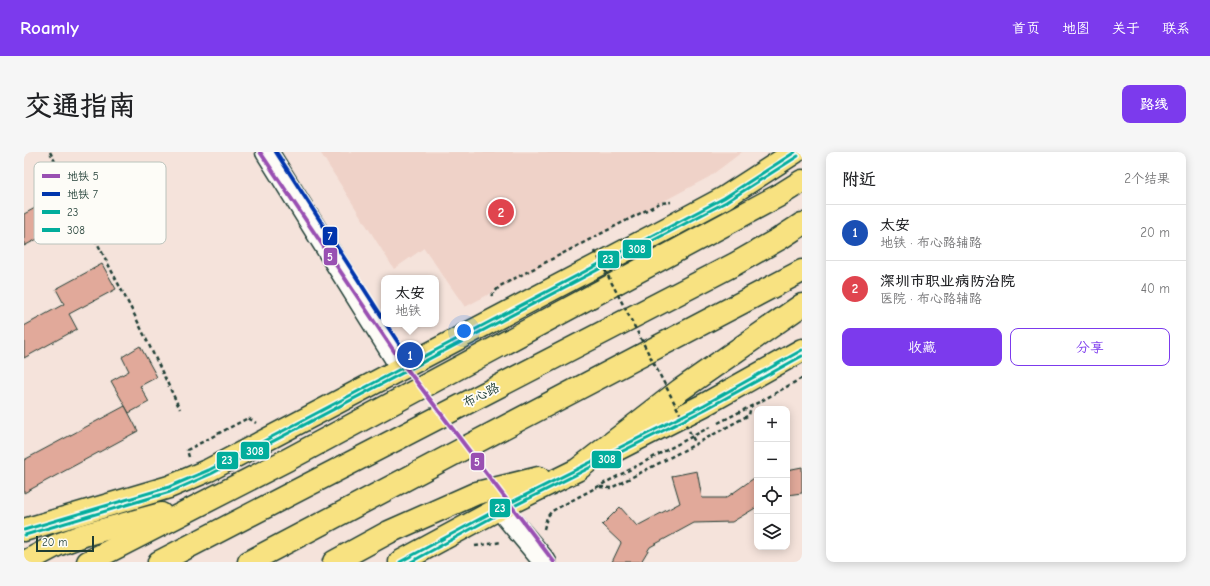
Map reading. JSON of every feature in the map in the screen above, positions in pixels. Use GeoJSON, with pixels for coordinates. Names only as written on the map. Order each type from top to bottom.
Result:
{"type":"FeatureCollection","features":[{"type":"Feature","properties":{"kind":"main road"},"geometry":{"type":"LineString","coordinates":[[24,530],[169,487],[209,470],[724,198],[795,152]]}},
{"type":"Feature","properties":{"kind":"main road"},"geometry":{"type":"LineString","coordinates":[[88,562],[237,487],[778,196],[802,181]]}},
{"type":"Feature","properties":{"kind":"main road","name":"布心路"},"geometry":{"type":"LineString","coordinates":[[158,562],[728,267],[779,239],[802,224]]}},
{"type":"Feature","properties":{"kind":"main road"},"geometry":{"type":"LineString","coordinates":[[249,562],[802,271]]}},
{"type":"Feature","properties":{"kind":"main road"},"geometry":{"type":"LineString","coordinates":[[334,562],[389,532],[477,493],[576,470],[680,390],[802,305]]}},
{"type":"Feature","properties":{"kind":"main road"},"geometry":{"type":"LineString","coordinates":[[400,562],[500,508],[704,405],[802,350]]}},
{"type":"Feature","properties":{"kind":"main road"},"geometry":{"type":"LineString","coordinates":[[25,562],[57,545],[84,535],[160,515],[237,487]]}},
{"type":"Feature","properties":{"kind":"street"},"geometry":{"type":"LineString","coordinates":[[268,152],[402,368]]}},
{"type":"Feature","properties":{"kind":"street"},"geometry":{"type":"LineString","coordinates":[[500,508],[545,562]]}},
{"type":"Feature","properties":{"kind":"path"},"geometry":{"type":"LineString","coordinates":[[50,152],[55,162]]}},
{"type":"Feature","properties":{"kind":"path"},"geometry":{"type":"LineString","coordinates":[[488,300],[500,286],[660,203],[676,202]]}},
{"type":"Feature","properties":{"kind":"path"},"geometry":{"type":"LineString","coordinates":[[98,244],[180,408]]}},
{"type":"Feature","properties":{"kind":"path"},"geometry":{"type":"LineString","coordinates":[[595,251],[696,444]]}},
{"type":"Feature","properties":{"kind":"path"},"geometry":{"type":"LineString","coordinates":[[545,525],[552,511],[802,378]]}},
{"type":"Feature","properties":{"kind":"path"},"geometry":{"type":"LineString","coordinates":[[598,487],[611,488],[696,444],[749,415],[751,405]]}},
{"type":"Feature","properties":{"kind":"path"},"geometry":{"type":"LineString","coordinates":[[191,461],[187,450],[248,418],[257,424]]}},
{"type":"Feature","properties":{"kind":"path"},"geometry":{"type":"LineString","coordinates":[[474,546],[503,542]]}},
{"type":"Feature","properties":{"kind":"shaded area"},"geometry":{"type":"Polygon","coordinates":[[[320,152],[742,152],[709,177],[465,307],[424,248],[394,269],[320,152]]]}},
{"type":"Feature","properties":{"kind":"building"},"geometry":{"type":"Polygon","coordinates":[[[34,209],[34,241],[24,246],[24,214],[34,209]]]}},
{"type":"Feature","properties":{"kind":"building"},"geometry":{"type":"Polygon","coordinates":[[[102,264],[116,289],[69,314],[77,329],[24,358],[24,326],[64,304],[56,289],[102,264]]]}},
{"type":"Feature","properties":{"kind":"building"},"geometry":{"type":"Polygon","coordinates":[[[140,346],[157,377],[140,386],[149,402],[129,413],[111,381],[129,371],[122,357],[140,346]]]}},
{"type":"Feature","properties":{"kind":"building"},"geometry":{"type":"Polygon","coordinates":[[[125,406],[138,431],[24,493],[24,460],[125,406]]]}},
{"type":"Feature","properties":{"kind":"building"},"geometry":{"type":"Polygon","coordinates":[[[802,467],[802,493],[790,495],[790,469],[802,467]]]}},
{"type":"Feature","properties":{"kind":"building"},"geometry":{"type":"Polygon","coordinates":[[[697,471],[702,498],[726,498],[754,478],[754,509],[732,522],[694,523],[650,547],[641,562],[612,562],[621,543],[602,525],[620,507],[637,526],[680,503],[672,476],[697,471]]]}},
{"type":"Feature","properties":{"kind":"metro line","name":"5"},"geometry":{"type":"LineString","coordinates":[[260,152],[400,360],[554,562]]}},
{"type":"Feature","properties":{"kind":"metro line","name":"7"},"geometry":{"type":"LineString","coordinates":[[276,152],[381,315]]}},
{"type":"Feature","properties":{"kind":"metro line","name":"7"},"geometry":{"type":"LineString","coordinates":[[388,327],[407,356]]}},
{"type":"Feature","properties":{"kind":"transit line","name":"23"},"geometry":{"type":"LineString","coordinates":[[24,530],[169,487],[209,470],[724,198],[795,152]]}},
{"type":"Feature","properties":{"kind":"transit line","name":"308"},"geometry":{"type":"LineString","coordinates":[[25,535],[170,492],[211,474],[726,202],[798,156]]}},
{"type":"Feature","properties":{"kind":"transit line","name":"23"},"geometry":{"type":"LineString","coordinates":[[400,562],[500,508],[704,405],[802,350]]}},
{"type":"Feature","properties":{"kind":"transit line","name":"308"},"geometry":{"type":"LineString","coordinates":[[411,562],[502,512],[706,409],[802,356]]}},
{"type":"Feature","properties":{"kind":"place","name":"深圳市职业病防治院"},"geometry":{"type":"Point","coordinates":[501,212]}},
{"type":"Feature","properties":{"kind":"place","name":"太安"},"geometry":{"type":"Point","coordinates":[410,355]}}]}
